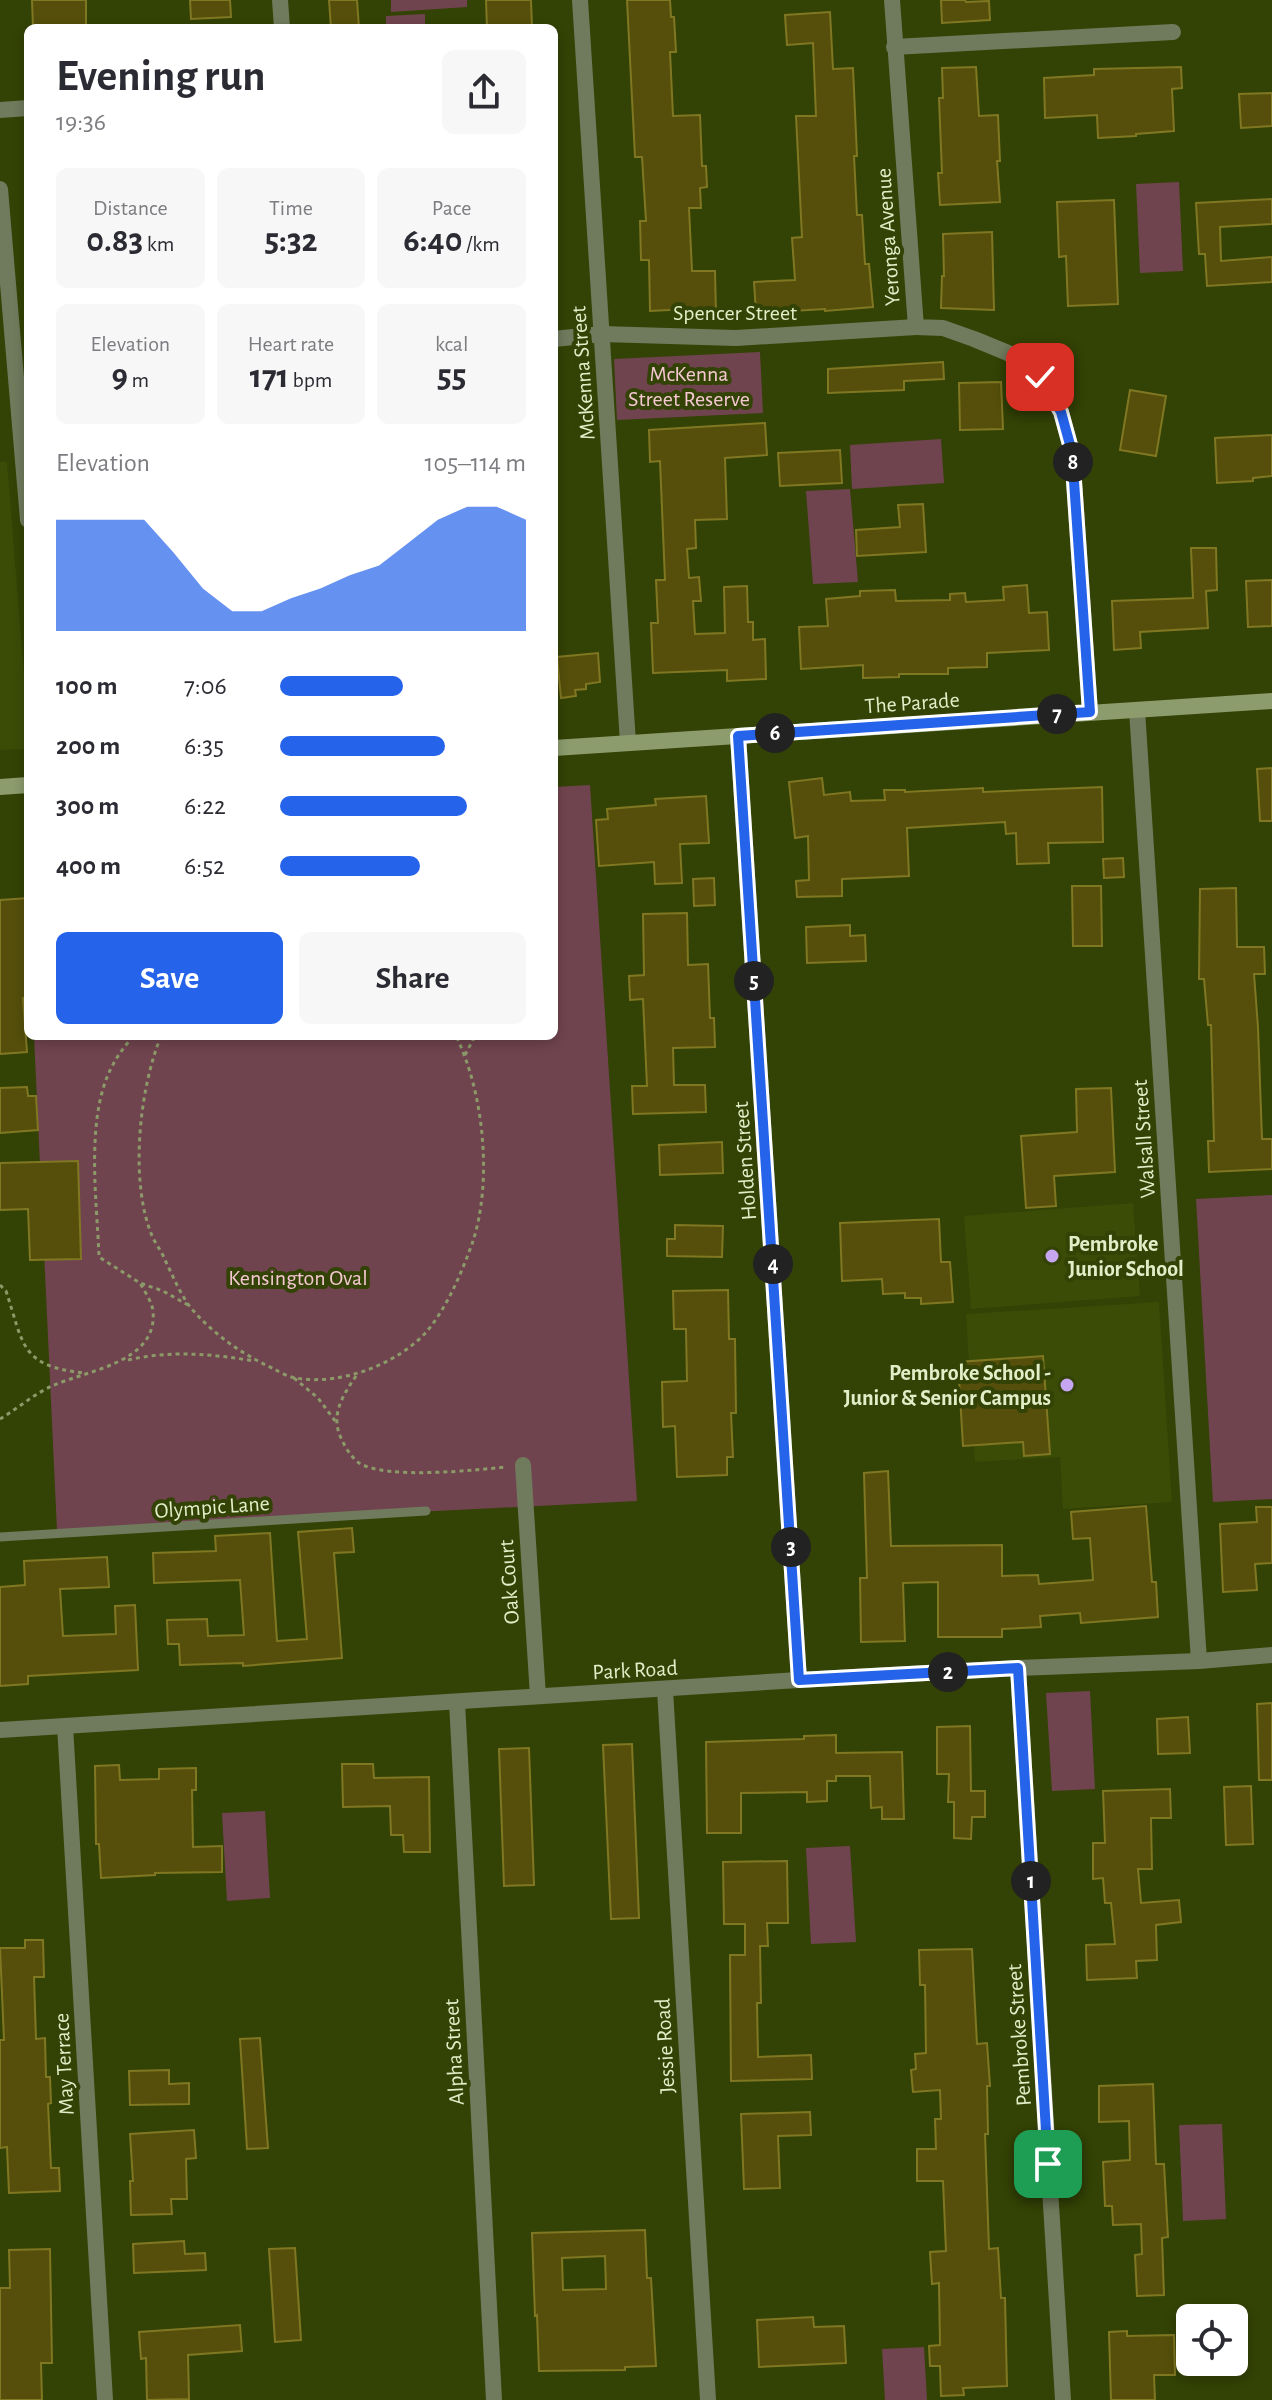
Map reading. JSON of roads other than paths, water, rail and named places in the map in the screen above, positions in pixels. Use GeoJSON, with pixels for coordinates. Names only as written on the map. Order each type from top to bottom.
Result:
{"type":"FeatureCollection","features":[{"type":"Feature","properties":{"kind":"main road","name":"The Parade"},"geometry":{"type":"LineString","coordinates":[[558,748],[1272,701]]}},
{"type":"Feature","properties":{"kind":"main road"},"geometry":{"type":"LineString","coordinates":[[0,787],[24,785]]}},
{"type":"Feature","properties":{"kind":"street"},"geometry":{"type":"LineString","coordinates":[[280,0],[282,24]]}},
{"type":"Feature","properties":{"kind":"street","name":"McKenna Street"},"geometry":{"type":"LineString","coordinates":[[580,0],[628,743]]}},
{"type":"Feature","properties":{"kind":"street","name":"Yeronga Avenue"},"geometry":{"type":"LineString","coordinates":[[892,0],[916,327],[943,328],[1008,353],[1040,377],[1061,412],[1072,452],[1090,712]]}},
{"type":"Feature","properties":{"kind":"street"},"geometry":{"type":"LineString","coordinates":[[894,47],[1173,32]]}},
{"type":"Feature","properties":{"kind":"street"},"geometry":{"type":"LineString","coordinates":[[0,110],[24,108]]}},
{"type":"Feature","properties":{"kind":"street"},"geometry":{"type":"LineString","coordinates":[[0,189],[24,473]]}},
{"type":"Feature","properties":{"kind":"street","name":"Spencer Street"},"geometry":{"type":"LineString","coordinates":[[558,339],[602,334],[736,338],[916,327]]}},
{"type":"Feature","properties":{"kind":"street","name":"Walsall Street"},"geometry":{"type":"LineString","coordinates":[[1137,710],[1199,1661]]}},
{"type":"Feature","properties":{"kind":"street","name":"Holden Street"},"geometry":{"type":"LineString","coordinates":[[738,736],[799,1680]]}},
{"type":"Feature","properties":{"kind":"street","name":"Oak Court"},"geometry":{"type":"LineString","coordinates":[[523,1465],[538,1696]]}},
{"type":"Feature","properties":{"kind":"street","name":"Park Road"},"geometry":{"type":"LineString","coordinates":[[0,1730],[799,1680],[1272,1655]]}},
{"type":"Feature","properties":{"kind":"street","name":"Pembroke Street"},"geometry":{"type":"LineString","coordinates":[[1018,1668],[1063,2400]]}},
{"type":"Feature","properties":{"kind":"street","name":"Jessie Road"},"geometry":{"type":"LineString","coordinates":[[665,1690],[708,2400]]}},
{"type":"Feature","properties":{"kind":"street","name":"Alpha Street"},"geometry":{"type":"LineString","coordinates":[[457,1702],[494,2400]]}},
{"type":"Feature","properties":{"kind":"street","name":"May Terrace"},"geometry":{"type":"LineString","coordinates":[[65,1726],[105,2400]]}},
{"type":"Feature","properties":{"kind":"lane","name":"Olympic Lane"},"geometry":{"type":"LineString","coordinates":[[0,1537],[426,1511]]}},
{"type":"Feature","properties":{"kind":"place","name":"Pembroke Junior School"},"geometry":{"type":"Point","coordinates":[1052,1256]}},
{"type":"Feature","properties":{"kind":"place","name":"Pembroke School - Junior & Senior Campus"},"geometry":{"type":"Point","coordinates":[1067,1385]}},
{"type":"Feature","properties":{"kind":"park label","name":"McKenna Street Reserve"},"geometry":{"type":"Point","coordinates":[689,386]}},
{"type":"Feature","properties":{"kind":"park label","name":"Kensington Oval"},"geometry":{"type":"Point","coordinates":[298,1277]}}]}
